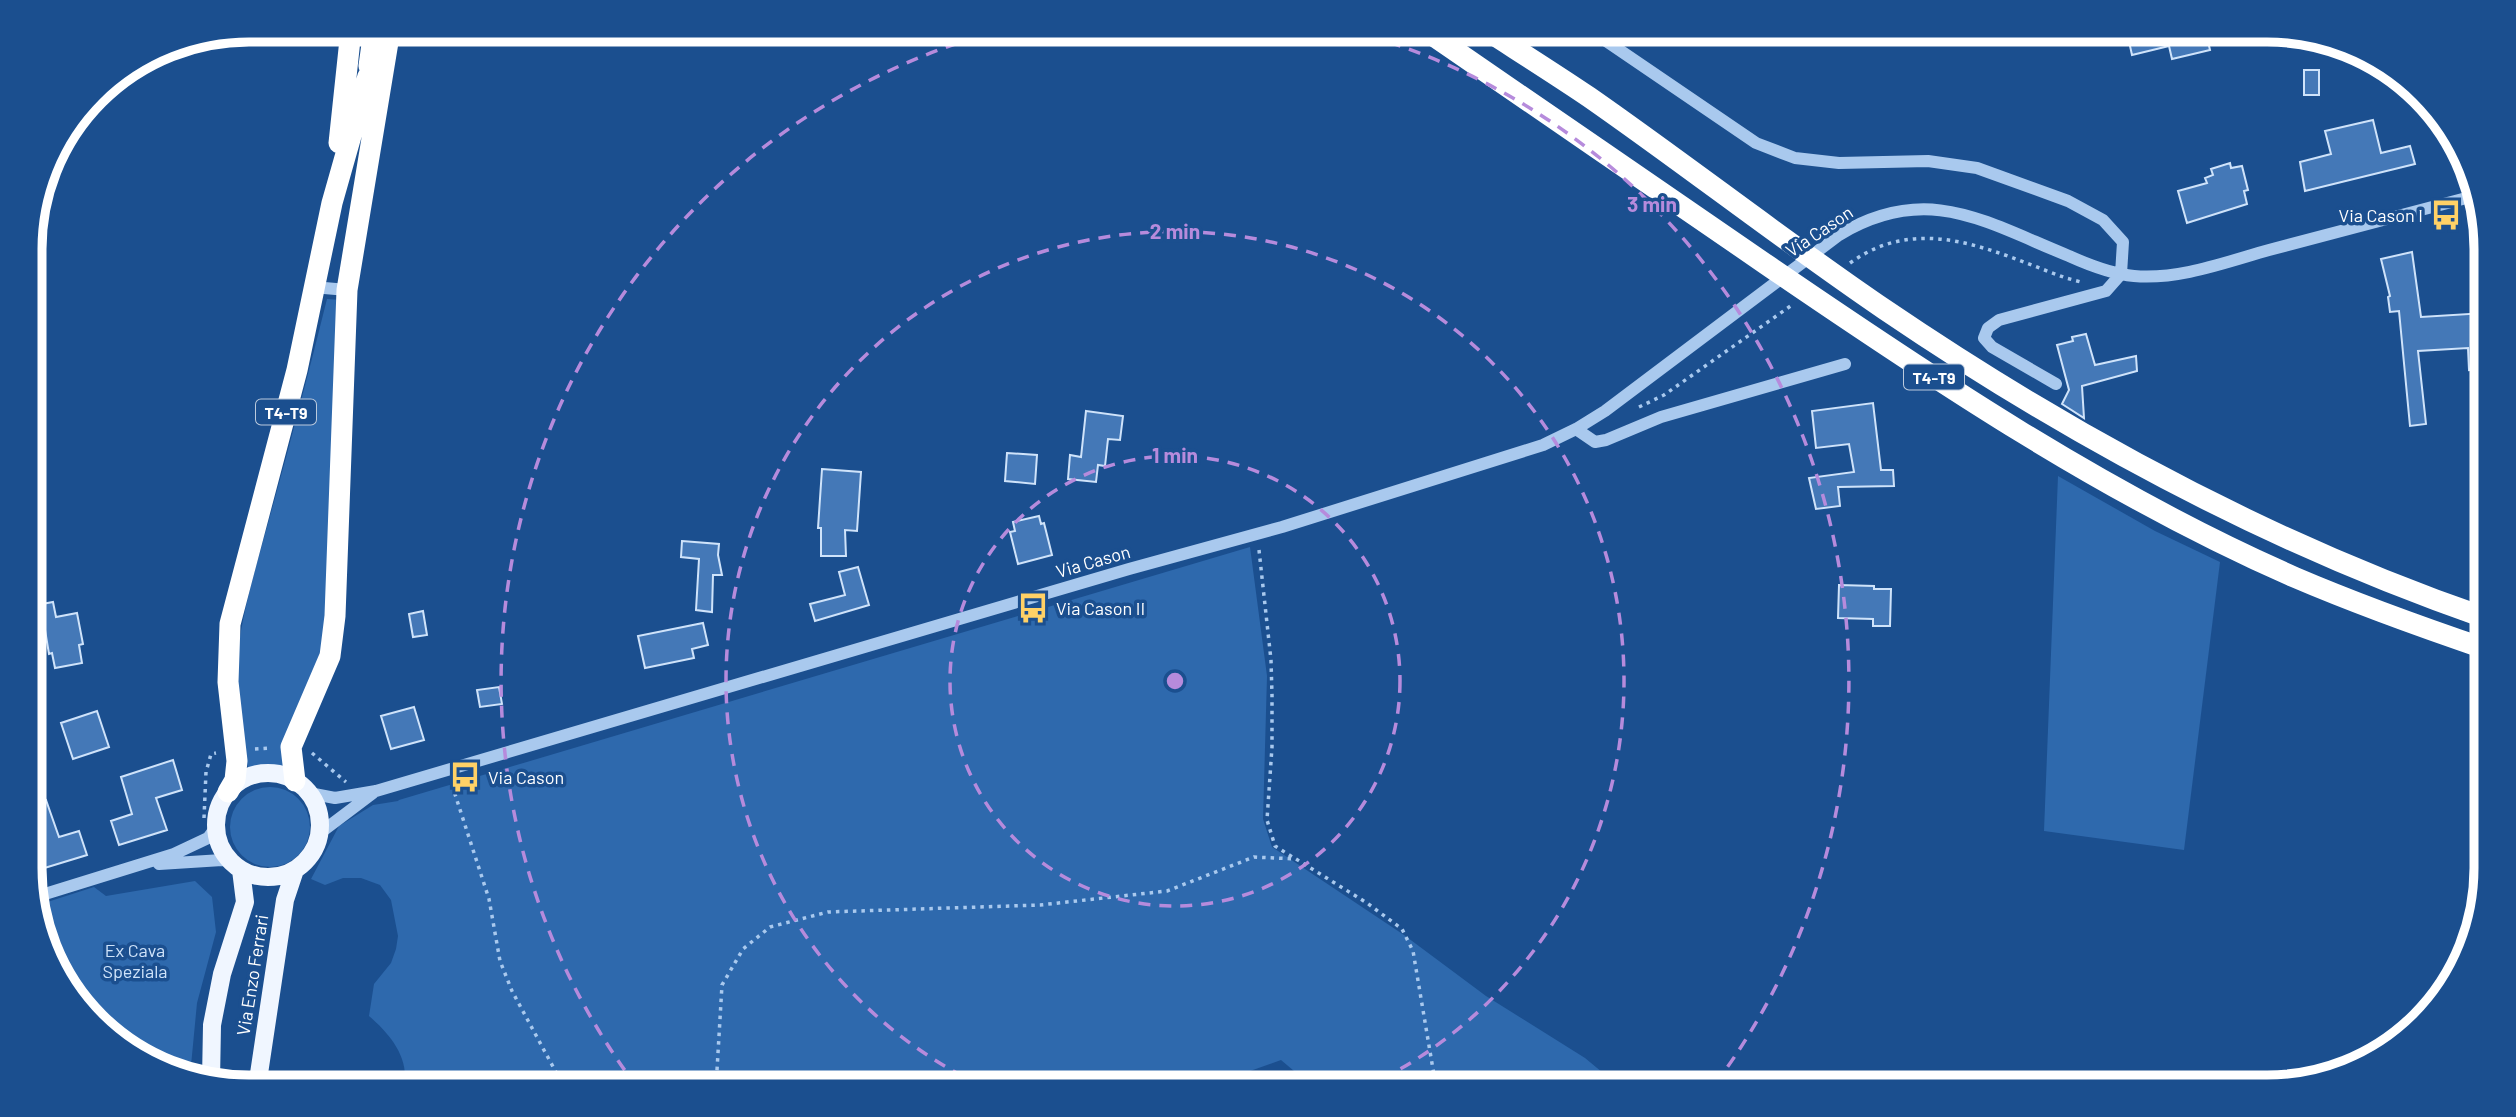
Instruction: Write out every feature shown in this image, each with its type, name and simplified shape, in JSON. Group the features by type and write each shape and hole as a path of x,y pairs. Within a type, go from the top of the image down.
{"highway":[{"name":"T4-T9","path":"332,203 350,42"},
{"name":"T4-T9","path":"365,182 368,76 372,42"},
{"name":"T4-T9","path":"302,787 291,747 330,656 335,616 347,290 388,42"},
{"name":"T4-T9","path":"1441,42 1864,332 2100,479 2292,576 2375,610 2474,645"},
{"name":"T4-T9","path":"1504,42 1588,97 1883,308 2033,405 2218,507 2382,579 2474,614"},
{"name":"T4-T9","path":"228,792 234,780 237,761 228,682 230,624 297,370 332,203 368,76"}],"main road":[{"path":"259,774 278,774 302,787 318,812 320,833 307,860 296,870 268,877 254,876 236,866 220,846 209,825 228,792 242,780 259,774"},
{"name":"Via Enzo Ferrari","path":"211,1071 212,1025 222,974 245,902 236,866"},
{"name":"Via Enzo Ferrari","path":"259,1075 285,900 296,870"}],"street":[{"path":"1608,42 1756,143 1795,158 1839,163 1928,161 1977,168 2068,201 2103,220 2123,242 2121,274 2106,291 1999,320 1988,328 1984,338 1992,347 2056,384"},
{"name":"Via Cason","path":"302,787 335,797 376,791 1129,569 1259,534 1544,445 1605,411 1839,235 1861,221 1886,214 1927,208 1958,212 1988,220 2076,259 2121,274 2170,275 2467,197"},
{"path":"313,287 347,290"},
{"path":"1576,429 1595,442 1606,440 1661,417 1845,364"},
{"name":"Via Cason","path":"320,833 376,791"},
{"path":"44,894 144,865 192,847 208,838 209,825"},
{"path":"144,865 222,860 236,866"}],"path":[{"path":"1865,252 1888,243 1923,236 1967,243 2066,278 2088,283"},
{"path":"1259,534 1272,695 1267,820 1275,846 1367,903 1402,929 1413,951 1434,1075"},
{"path":"304,746 349,784"},
{"path":"245,750 272,748"},
{"path":"209,825 205,816 206,772 211,754 223,752"},
{"path":"446,770 489,899 500,961 542,1050 557,1075"},
{"path":"717,1075 722,985 743,949 771,927 828,912 1027,905 1167,891 1254,857 1296,859"}],"green space":[{"path":"327,299 341,300 325,625 320,656 285,767 266,765 248,768 236,697 236,673 244,613"},
{"path":"2058,476 2155,531 2220,562 2184,850 2044,831"},
{"path":"1250,547 1267,676 1263,819 1272,847 1404,935 1486,996 1585,1058 1606,1075 1299,1075 1281,1060 1239,1075 405,1075 397,1047 369,1016 374,984 391,963 396,949 398,936 391,900 380,885 361,878 343,878 325,885 311,879 339,826 373,805 399,800"},
{"path":"270,787 285,790 298,799 307,812 310,827 307,842 298,855 285,864 270,867 255,864 242,855 233,842 230,827 233,812 242,799 255,790"},
{"name":"Ex Cava Speziala","path":"195,881 212,897 216,932 197,1003 191,1066 145,1047 123,1032 85,994 70,972 49,922 45,903 94,887 106,896"}],"building":[{"path":"2129,42 2208,42 2210,50 2172,59 2169,46 2132,55"},
{"path":"2304,70 2319,70 2319,95 2304,95"},
{"path":"2373,120 2381,153 2410,146 2415,164 2305,191 2300,162 2331,154 2325,131"},
{"path":"2230,163 2231,168 2242,166 2248,190 2244,191 2247,204 2187,223 2178,191 2207,183 2205,178 2213,175 2211,169"},
{"path":"2412,252 2421,317 2474,314 2474,369 2469,370 2468,348 2418,351 2426,424 2410,426 2399,311 2390,312 2390,296 2381,259"},
{"path":"2086,334 2095,365 2136,356 2137,371 2082,386 2084,418 2062,404 2069,390 2057,345 2073,341 2072,337"},
{"path":"1873,403 1881,470 1893,470 1894,486 1838,487 1840,506 1816,509 1809,478 1854,472 1849,444 1816,448 1812,411"},
{"path":"1086,411 1123,416 1120,440 1108,439 1105,466 1098,465 1096,482 1068,479 1070,455 1081,457"},
{"path":"1007,453 1037,455 1035,484 1005,481"},
{"path":"822,469 861,472 857,531 845,530 846,556 821,556 821,528 818,528"},
{"path":"1039,516 1041,524 1044,523 1052,555 1018,564 1010,532 1015,531 1013,522"},
{"path":"682,541 719,544 722,575 713,575 712,612 696,610 699,559 681,557"},
{"path":"858,567 869,605 815,621 810,604 845,595 839,572"},
{"path":"1839,585 1891,589 1890,626 1873,626 1873,619 1838,618"},
{"path":"53,602 56,617 77,613 83,644 79,645 82,663 55,668 42,624 42,604"},
{"path":"423,611 427,635 413,637 409,614"},
{"path":"703,623 708,645 692,649 694,658 645,668 638,636"},
{"path":"499,687 502,704 480,707 477,690"},
{"path":"414,707 424,740 391,749 381,716"},
{"path":"97,711 109,747 73,759 61,723"},
{"path":"173,760 182,790 156,798 167,830 119,845 111,821 132,814 121,777"},
{"path":"46,800 59,837 79,831 87,855 42,869 42,801"}],"place":[{"name":"Via Cason I","path":"2446,215"},
{"name":"Via Cason II","path":"1033,608"},
{"name":"Via Cason","path":"465,777"}]}
